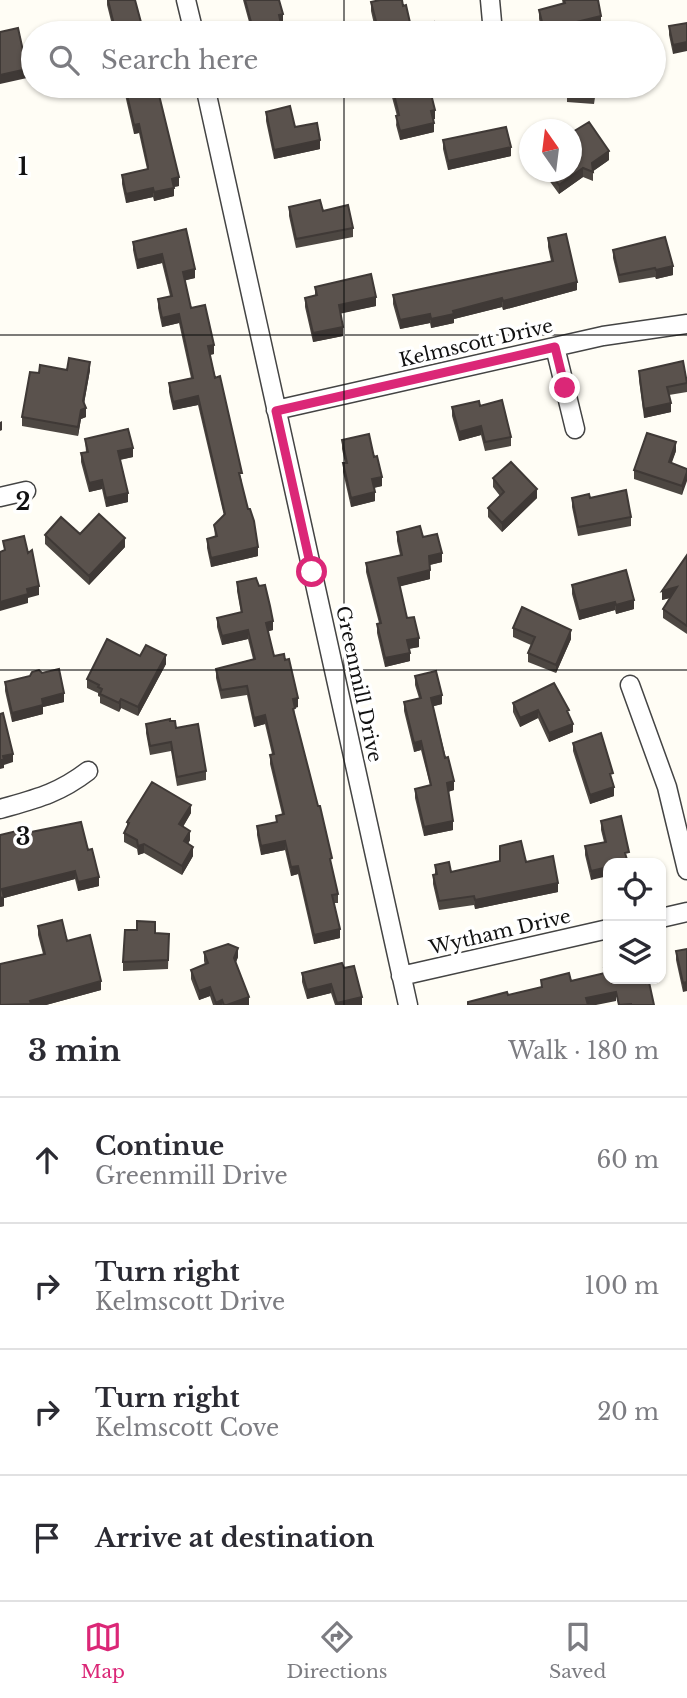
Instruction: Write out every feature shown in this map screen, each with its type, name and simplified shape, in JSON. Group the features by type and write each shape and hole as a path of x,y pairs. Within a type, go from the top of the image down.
{"street":[{"path":"186,0 191,21"},
{"path":"490,0 492,21"},
{"name":"Greenmill Drive","path":"208,98 408,1005"},
{"name":"Kelmscott Drive","path":"276,411 555,347 644,329 687,324"},
{"path":"555,347 575,429"},
{"path":"0,497 26,491"},
{"path":"630,685 667,787 687,870"},
{"path":"0,809 51,794 67,787 88,771"},
{"path":"666,917 687,912"},
{"name":"Wytham Drive","path":"401,976 603,930"}],"building":[{"path":"108,0 135,0 141,21 113,21"},
{"path":"245,0 279,0 283,14 279,15 280,21 251,21"},
{"path":"402,0 410,21 376,21 371,2"},
{"path":"564,0 598,0 601,16 581,21 542,21 539,10 565,3"},
{"path":"687,23 687,42 673,45 669,26"},
{"path":"18,28 21,70 0,75 0,32"},
{"path":"128,98 160,98 179,177 172,179 174,188 154,192 153,188 126,194 122,175 148,169 139,124 134,125"},
{"path":"395,98 432,98 434,123 400,131 396,116 399,115"},
{"path":"290,106 295,127 317,123 320,140 274,150 266,112"},
{"path":"589,122 609,151 592,163 593,172 582,169 582,126"},
{"path":"506,127 511,147 448,161 443,140"},
{"path":"320,200 323,211 348,205 353,228 296,239 289,207"},
{"path":"186,229 195,269 183,272 191,308 205,305 214,345 208,346 215,378 220,376 242,473 239,473 248,509 254,521 258,547 211,558 207,539 217,536 214,525 225,514 198,396 173,402 169,383 193,378 179,314 162,318 158,299 172,296 162,254 137,260 133,242"},
{"path":"566,234 577,282 503,301 502,298 431,319 430,314 400,320 393,295 553,261 548,238"},
{"path":"665,237 673,266 619,275 613,250"},
{"path":"371,274 376,297 339,305 343,327 313,333 305,298 317,295 315,287"},
{"path":"69,358 90,362 83,401 86,408 81,410 78,427 22,417 30,372 39,373 40,365 67,370"},
{"path":"683,361 687,383 667,387 671,403 644,409 639,371"},
{"path":"502,400 511,437 485,442 481,426 459,432 452,407 479,401 480,406"},
{"path":"128,429 133,448 118,451 128,493 106,498 102,480 89,483 81,453 88,452 85,439"},
{"path":"647,433 676,442 669,462 687,469 682,486 634,470"},
{"path":"369,434 382,477 372,479 375,492 351,498 343,463 347,463 342,440"},
{"path":"511,462 537,489 502,523 488,508 504,492 493,478"},
{"path":"626,490 631,517 578,527 572,498 589,494 590,498"},
{"path":"99,514 125,538 89,576 45,535 61,517 80,534"},
{"path":"420,526 423,537 437,534 442,553 429,556 430,570 398,578 407,618 414,617 419,638 407,640 410,653 385,658 377,624 381,623 366,563 402,555 397,532"},
{"path":"24,536 28,553 32,550 39,586 27,589 28,594 0,602 0,552 5,550 3,541"},
{"path":"687,555 687,626 663,609 677,587 662,591"},
{"path":"626,570 634,600 579,611 572,585"},
{"path":"256,578 259,586 265,585 270,606 273,621 266,623 274,656 284,654 285,660 289,659 298,698 293,699 293,709 320,806 338,894 332,895 340,929 314,935 298,866 291,867 285,841 261,846 257,826 277,822 276,816 284,814 270,755 274,754 265,715 254,718 247,686 221,690 216,669 255,659 248,630 222,636 217,618 242,612 237,582"},
{"path":"522,607 571,630 556,665 528,653 535,637 513,628"},
{"path":"107,639 140,656 146,645 166,655 138,707 121,699 119,703 100,694 102,689 99,685 87,679"},
{"path":"59,669 64,693 42,699 43,705 12,713 5,682 30,676 32,672 39,670 42,673"},
{"path":"436,671 442,695 431,698 445,758 448,757 454,781 447,783 453,821 424,827 415,789 431,785 421,741 414,743 404,702 421,698 415,676"},
{"path":"554,683 569,710 567,711 573,724 549,733 538,710 520,718 513,703"},
{"path":"3,713 13,754 3,756 4,760 0,760 0,714"},
{"path":"170,719 175,721 176,728 198,724 206,771 177,777 171,742 150,746 146,724"},
{"path":"601,733 613,773 610,774 614,787 590,795 573,743"},
{"path":"152,782 191,805 179,824 190,831 184,841 193,847 182,866 144,844 138,846 137,840 124,833 129,823 127,822"},
{"path":"621,816 629,852 625,853 626,858 603,858 603,868 591,871 585,846 606,842 601,821"},
{"path":"81,822 99,877 78,882 75,871 2,889 4,897 0,898 0,835 21,830 21,834"},
{"path":"521,841 526,862 553,856 558,883 475,900 474,896 439,901 433,875 437,874 435,865 449,862 451,872 500,861 500,846"},
{"path":"62,920 67,941 90,935 101,981 30,1001 31,1004 0,1005 0,964 45,954 38,926"},
{"path":"137,921 155,922 155,933 169,934 168,960 123,962 125,930 137,930"},
{"path":"228,944 238,948 234,958 249,997 224,1005 222,1000 216,1003 210,987 199,991 191,970 208,963 204,952"},
{"path":"687,949 687,982 683,983 676,951"},
{"path":"342,963 344,968 354,966 362,997 337,1003 331,984 307,990 302,973"},
{"path":"569,973 571,981 603,973 603,984 649,984 654,1005 619,1005 616,992 586,998 588,1005 468,1005 468,1002 507,992 508,995 542,987 541,980"}],"route":[{"path":"312,572 276,411 555,347 565,388"}]}
